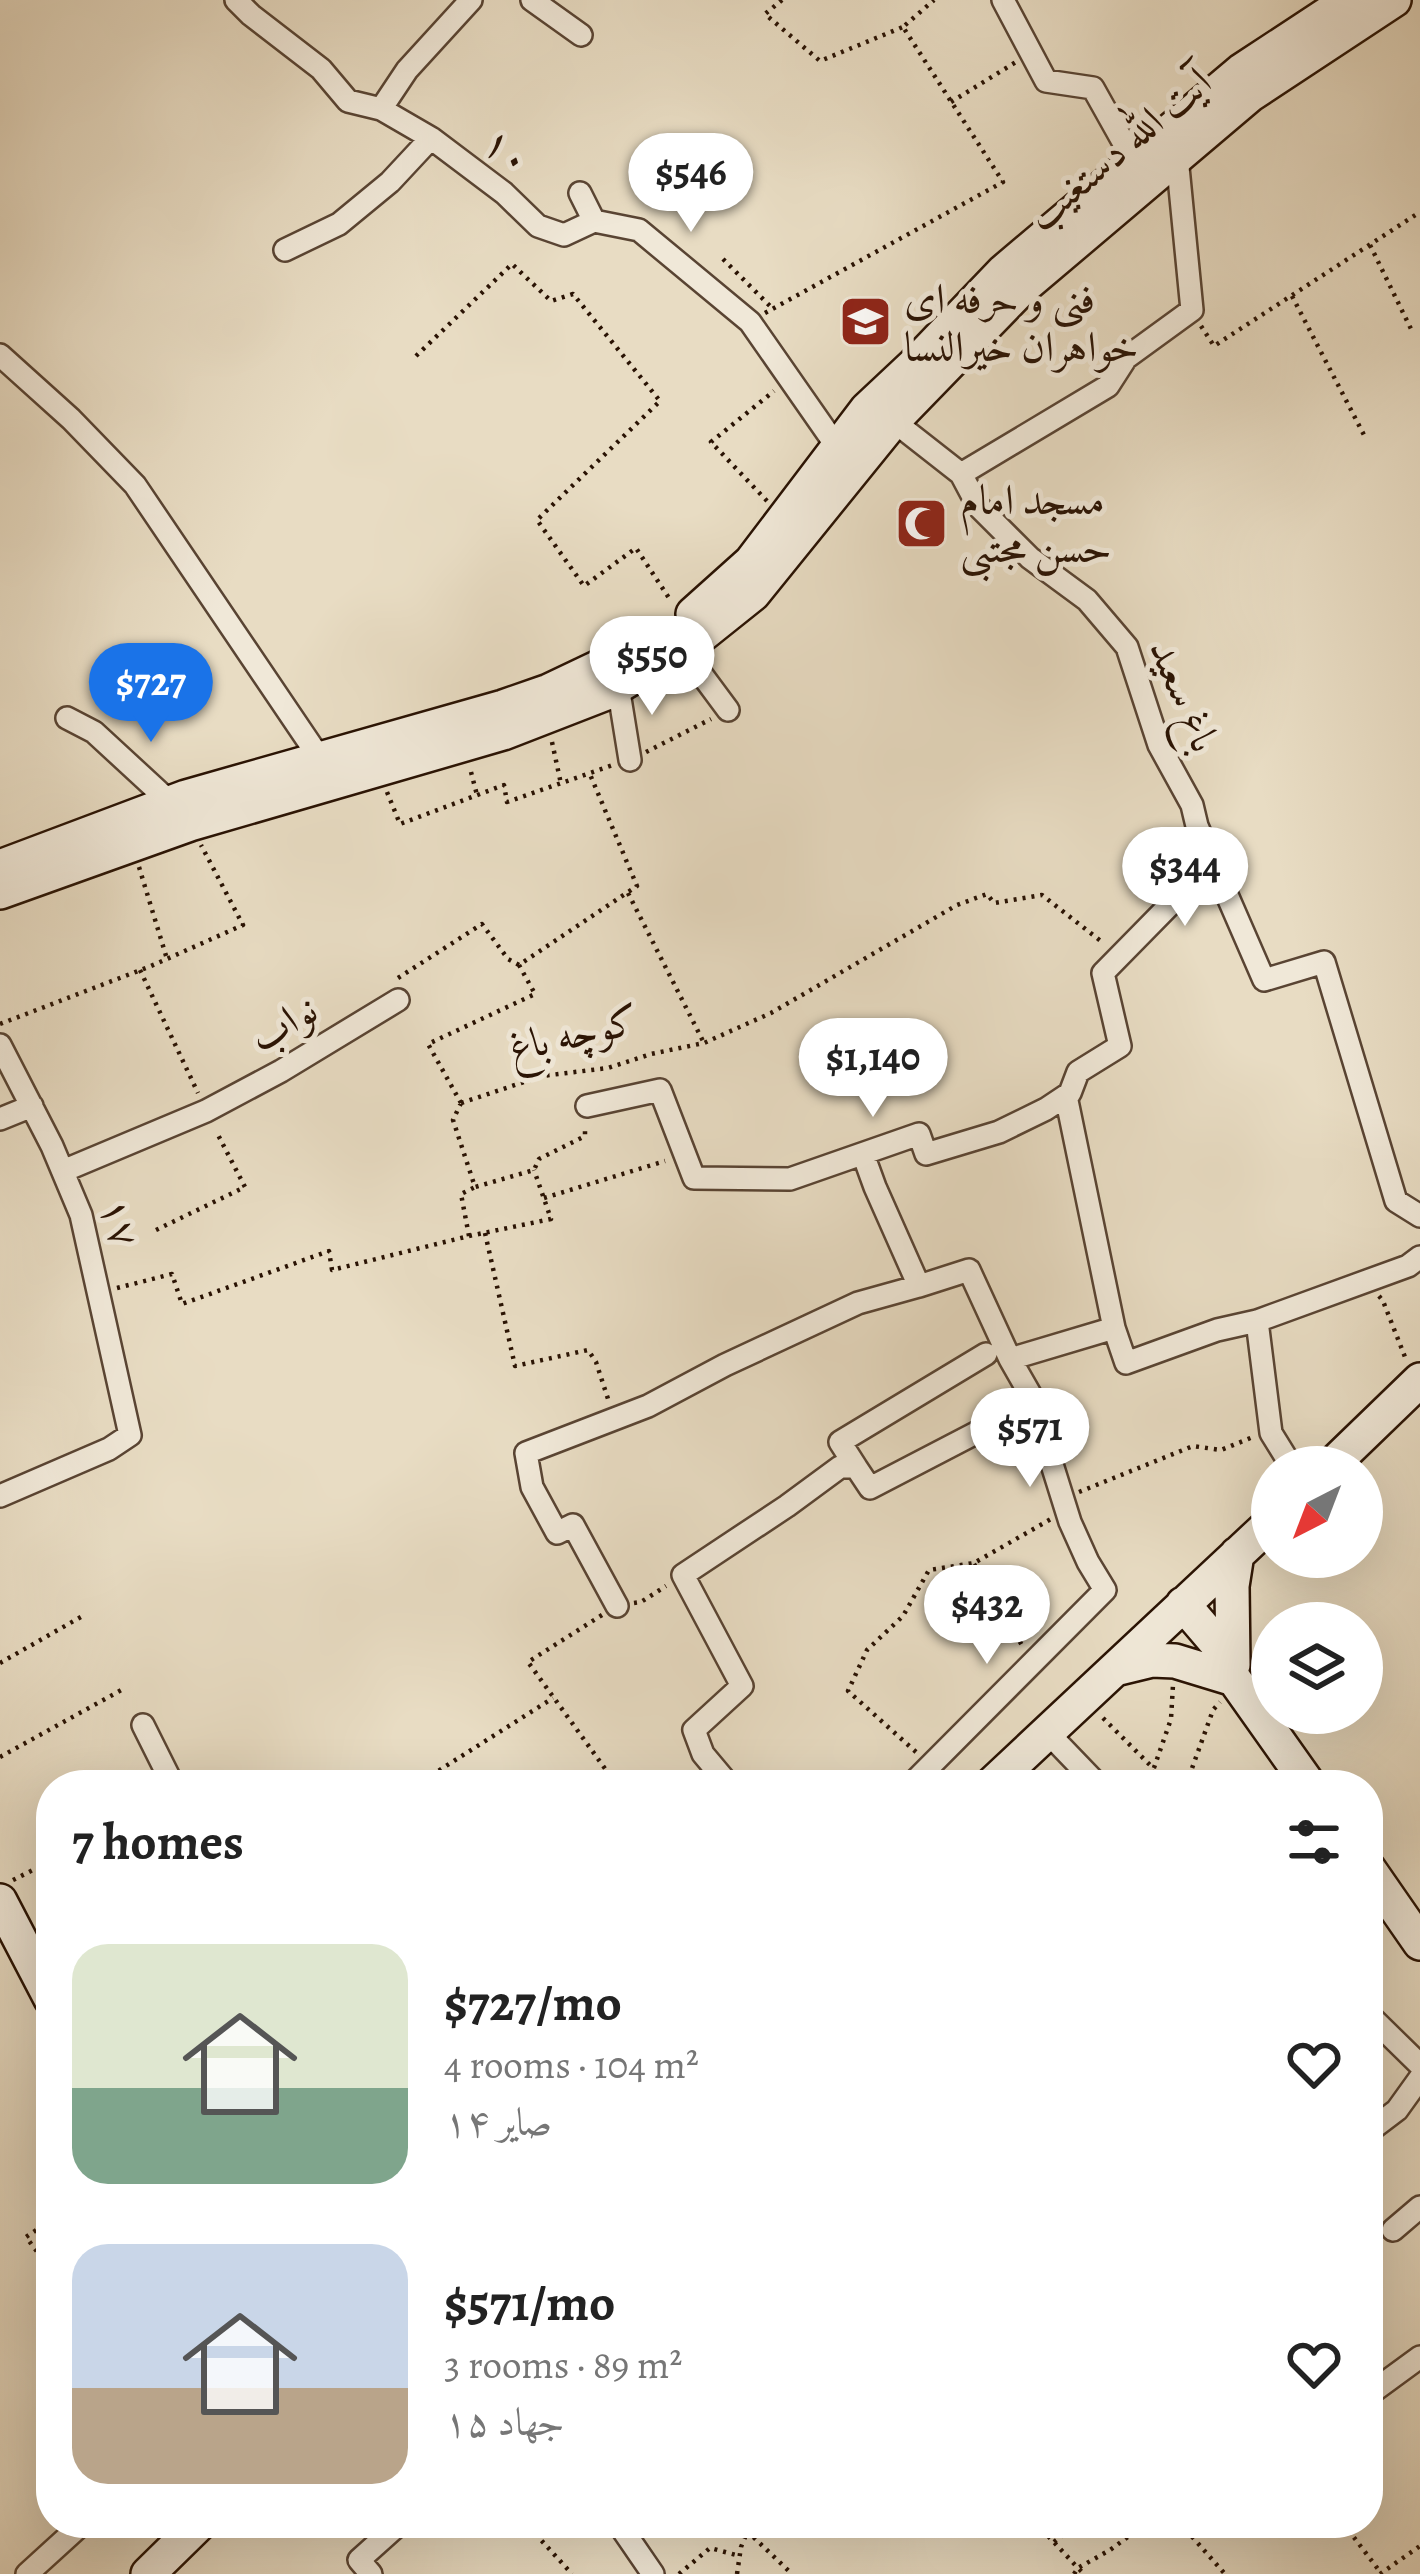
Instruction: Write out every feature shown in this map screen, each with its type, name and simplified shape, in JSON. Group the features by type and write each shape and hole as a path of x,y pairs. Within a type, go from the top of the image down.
{"main road":[{"name":"آیت الله دستغیب","path":"327,771 378,770 545,717 618,686 683,635 753,594 915,364 1004,271 1139,171 1241,71 1349,0"},
{"name":"آیت الله دستغیب","path":"1139,171 1177,157 1250,95 1394,0"},
{"name":"آیت الله دستغیب","path":"683,635 751,562 784,518 846,459"},
{"name":"آیت الله دستغیب","path":"0,867 182,818 327,771 549,691 667,634 683,635"},
{"name":"آیت الله دستغیب","path":"0,892 132,845 182,818"},
{"path":"1352,1446 1418,1382"},
{"path":"1007,1770 1251,1542"},
{"path":"1236,1682 1231,1624 1238,1554"},
{"path":"1177,1610 1217,1669 1236,1682 1298,1770"},
{"path":"1115,1669 1152,1660 1175,1661 1236,1682"},
{"path":"1383,1895 1420,1943"},
{"path":"0,1901 36,1970"},
{"path":"148,2574 185,2538"}],"street":[{"name":"۱۰","path":"236,0 321,69 348,101 381,109 431,138 504,193 538,226 564,235 594,221 639,230 750,322 846,459"},
{"path":"381,109 406,70 471,0"},
{"path":"532,0 581,35"},
{"path":"1003,0 1046,81 1093,88 1139,171"},
{"path":"285,250 339,224 390,182 431,138"},
{"path":"961,473 1108,386 1126,358 1192,310 1177,157"},
{"path":"580,194 594,221"},
{"path":"0,355 135,485 327,771"},
{"name":"باغ سعید","path":"883,413 961,473 978,506 1030,558 1087,600 1127,647 1159,745 1192,806 1264,980 1324,962 1396,1201 1420,1216"},
{"path":"683,635 728,710"},
{"path":"618,686 630,760"},
{"path":"67,718 94,732 182,818"},
{"path":"586,1106 660,1090 694,1178 790,1180 919,1134 926,1154 999,1132 1066,1096 1078,1072 1120,1046 1103,973 1212,862"},
{"name":"نواب","path":"63,1171 206,1111 398,1000"},
{"name":"۱۷","path":"0,1045 82,1215 130,1435 109,1449 0,1496"},
{"path":"1066,1096 1114,1328 1126,1363 1217,1330 1257,1322 1408,1266 1420,1257"},
{"path":"0,1119 32,1106"},
{"path":"863,1154 920,1286"},
{"path":"617,1606 573,1525 557,1533 532,1486 526,1453 648,1406 858,1303 969,1270 1030,1394 1064,1505 1105,1590 925,1770"},
{"path":"1257,1322 1271,1432 1279,1446"},
{"path":"1010,1359 1114,1328"},
{"path":"986,1354 840,1442 870,1488 997,1422"},
{"path":"716,1770 703,1754 694,1730 742,1686 683,1575 840,1467 856,1467"},
{"path":"143,1725 166,1770"},
{"path":"1048,1733 1084,1770"},
{"path":"1383,2029 1420,2065"},
{"path":"1383,2119 1420,2078"},
{"path":"1402,2102 1420,2120"},
{"path":"1393,2230 1420,2207"},
{"path":"1383,2384 1420,2356"},
{"path":"27,2574 66,2538"},
{"path":"371,2574 359,2560 384,2538"},
{"path":"628,2538 652,2574"}],"path":[{"path":"782,0 765,14 820,61 903,27 934,0"},
{"path":"750,322 1004,182 903,27"},
{"path":"951,102 1031,53"},
{"path":"1192,310 1214,346 1420,212"},
{"path":"1370,245 1412,331"},
{"path":"722,259 773,309"},
{"path":"416,356 512,264 550,301 573,294 660,400 537,520 584,586 636,548 683,635"},
{"path":"1292,296 1364,435"},
{"path":"784,518 710,442 790,378"},
{"path":"378,770 400,824 504,785 507,802 561,784 630,760 728,710"},
{"path":"545,717 561,784"},
{"path":"519,965 637,886 589,772"},
{"path":"0,1024 243,925 182,818"},
{"path":"132,845 167,959"},
{"path":"628,892 704,1043"},
{"name":"کوچه باغ","path":"461,1103 542,1076 608,1068 704,1043 771,1013 957,904 987,894 994,903 1042,895 1118,955"},
{"path":"398,1000 392,982 482,924 508,959 519,965 535,994 428,1044 461,1103 453,1120 476,1187"},
{"path":"100,1293 172,1274 182,1304 329,1251 332,1270 551,1219 534,1170 539,1159 584,1136 589,1069"},
{"path":"544,1198 685,1155"},
{"path":"469,1236 460,1193 534,1170"},
{"path":"485,1233 515,1366 588,1350 615,1419"},
{"path":"1365,1282 1383,1301 1418,1382"},
{"path":"930,1765 848,1690 867,1650 903,1616 929,1570 974,1563 1064,1505 1192,1446 1221,1450 1271,1432"},
{"path":"974,1563 1031,1662"},
{"path":"606,1770 528,1662 617,1606 641,1602 683,1575"},
{"path":"0,1663 86,1615"},
{"path":"1084,1699 1154,1769 1171,1719 1175,1661"},
{"path":"1191,1770 1213,1710 1236,1682"},
{"path":"0,1757 125,1688"},
{"path":"440,1770 554,1697"},
{"path":"0,1887 36,1869"},
{"path":"541,2538 572,2574"},
{"path":"737,2574 746,2538"},
{"path":"759,2538 792,2574"},
{"path":"1050,2538 1079,2572 1126,2538"},
{"path":"1054,2542 1059,2538"},
{"path":"1193,2538 1225,2574"},
{"path":"1354,2538 1381,2574 1420,2546"},
{"path":"679,2574 710,2548 740,2557"}],"place":[{"name":"فنی و حرفه ای خواهران خیرالنسا","path":"865,322"},
{"name":"مسجد امام حسن مجتبی","path":"921,523"}]}
